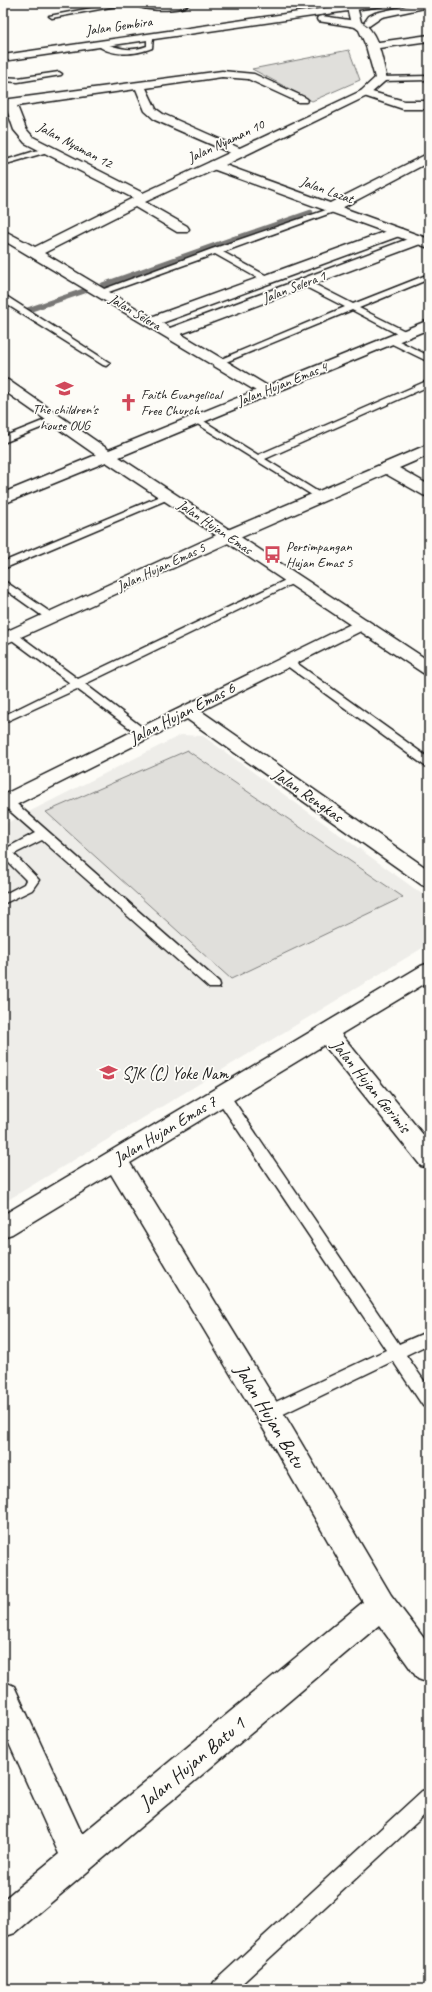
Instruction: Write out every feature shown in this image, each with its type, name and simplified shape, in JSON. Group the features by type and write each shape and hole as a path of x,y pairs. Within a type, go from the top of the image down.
{"street":[{"path":"139,3 149,7 158,8 185,3"},
{"name":"Jalan Gembira","path":"3,58 277,19 351,5 382,3"},
{"path":"363,25 364,4"},
{"path":"277,19 319,19 363,25 379,15 429,4"},
{"path":"351,5 363,25 372,46 381,79"},
{"path":"372,46 429,38"},
{"path":"7,104 139,84 222,74 250,76 302,100"},
{"name":"Jalan Nyaman 10","path":"34,253 139,200 365,93 381,79"},
{"path":"139,84 151,111 159,117 240,152"},
{"path":"365,93 402,105 429,105"},
{"name":"Jalan Nyaman 12","path":"7,104 20,130 29,140 139,200 182,229"},
{"path":"333,209 426,161"},
{"name":"Jalan Lazat","path":"214,165 424,242"},
{"name":"Jalan Selera 1","path":"150,322 396,232"},
{"name":"Jalan Selera","path":"3,234 266,391"},
{"name":"Jalan Selera 1","path":"170,333 305,283 424,242"},
{"name":"Jalan Hujan Emas 4","path":"3,499 429,324"},
{"name":"Jalan Hujan Emas","path":"6,388 429,668"},
{"name":"Jalan Hujan Emas 5","path":"8,638 229,536 429,449"},
{"path":"388,468 429,492"},
{"name":"Jalan Hujan Emas 6","path":"5,802 361,624"},
{"name":"Jalan Rengkas","path":"188,711 429,880"},
{"name":"Jalan Hujan Emas 7","path":"3,1227 428,972"},
{"name":"Jalan Hujan Gerimis","path":"328,1032 429,1159"},
{"name":"Jalan Hujan Batu","path":"115,1160 269,1413 381,1605 429,1669"},
{"name":"Jalan Hujan Batu 1","path":"3,1921 381,1605"},
{"path":"3,1696 77,1858"}],"lane":[{"path":"52,16 129,3"},
{"path":"3,79 18,80 59,74"},
{"path":"381,79 429,78"},
{"path":"3,163 48,149"},
{"path":"100,292 333,209"},
{"path":"215,251 266,279"},
{"path":"218,362 429,276"},
{"path":"305,283 353,307 429,359"},
{"path":"3,298 106,363"},
{"path":"258,458 429,383"},
{"path":"3,440 55,419"},
{"path":"196,420 320,497"},
{"path":"3,566 168,496"},
{"path":"3,720 294,579"},
{"path":"3,582 52,618"},
{"path":"8,638 80,684 143,733"},
{"path":"287,661 429,763"},
{"path":"5,802 214,985"},
{"path":"3,900 28,887 33,880 6,853 43,834"},
{"path":"222,1095 429,1401"},
{"path":"269,1413 429,1337"},
{"path":"222,1989 429,1798"}],"shaded area":[{"path":"349,50 360,80 312,101 252,69"},
{"name":"SJK (C) Yoke Nam","path":"181,735 203,736 429,899 429,944 3,1203 3,825"},
{"path":"188,750 403,897 231,979 46,812"}],"waterway":[{"path":"233,239 311,212"},
{"path":"103,285 236,238"},
{"path":"28,310 84,291"}],"place":[{"name":"The children's house OUG","path":"65,389"},
{"name":"Faith Evangelical Free Church","path":"128,402"},
{"name":"Persimpangan Hujan Emas 5","path":"273,554"},
{"name":"SJK (C) Yoke Nam","path":"109,1073"}]}
